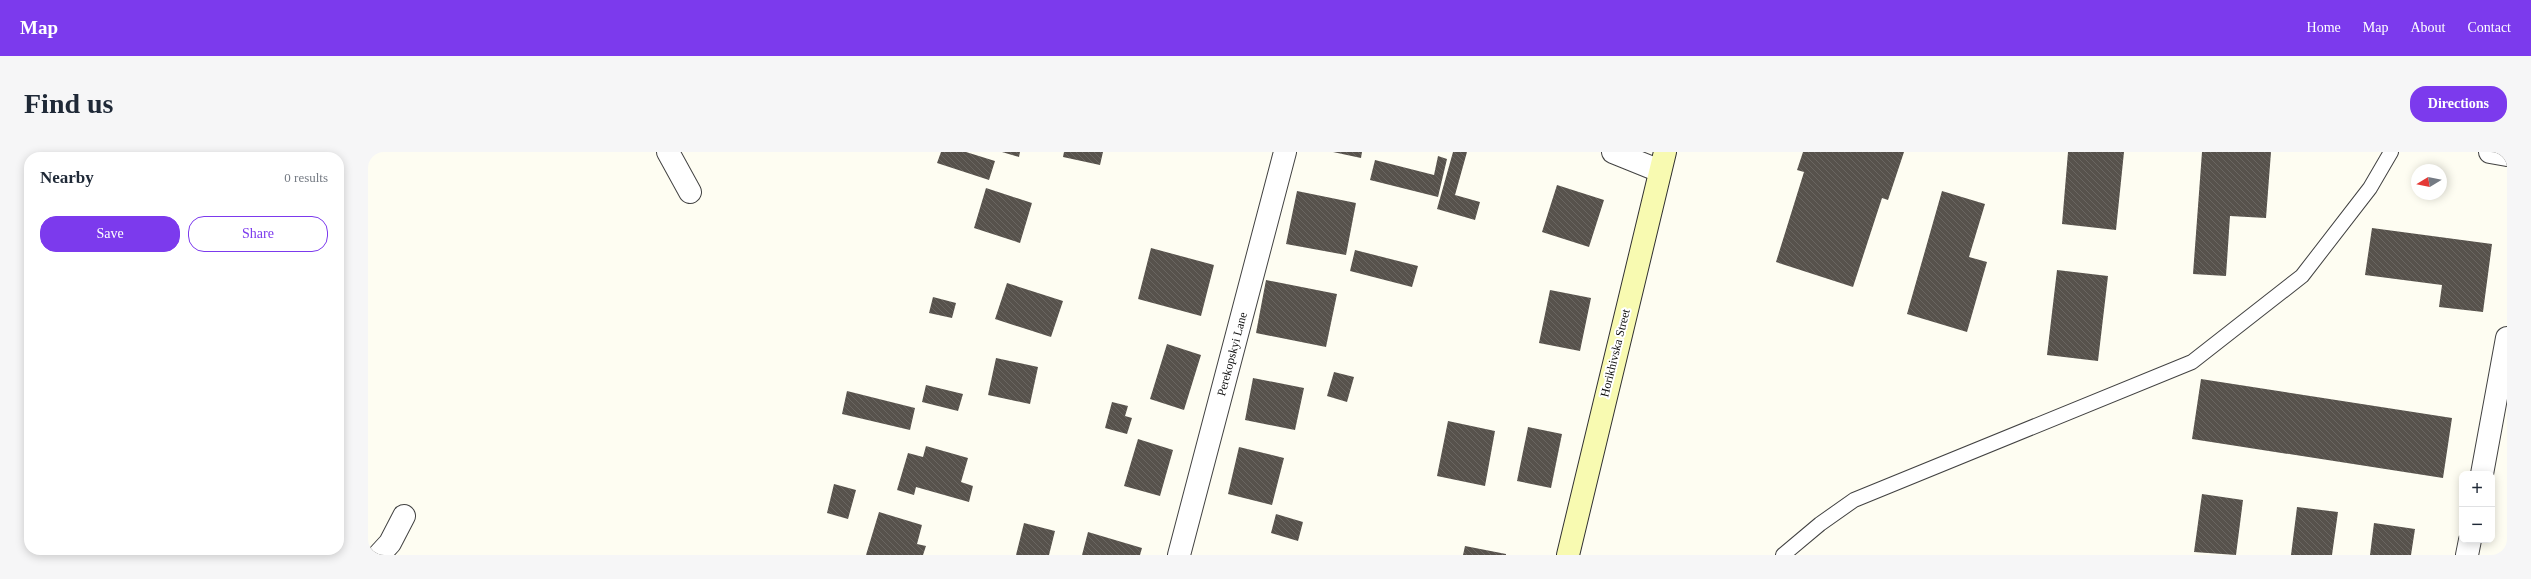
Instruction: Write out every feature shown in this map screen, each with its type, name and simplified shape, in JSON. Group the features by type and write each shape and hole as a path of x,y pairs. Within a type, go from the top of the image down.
{"street":[{"path":"668,152 690,192"},
{"name":"Perekopskyi Lane","path":"1179,555 1285,152"},
{"path":"1613,152 1662,162"},
{"path":"2490,152 2507,155"},
{"name":"Horikhivska Street","path":"1568,555 1662,162"},
{"path":"2483,471 2507,338"},
{"path":"379,555 390,543 404,516"},
{"path":"2467,555 2469,543"}],"lane":[{"path":"1783,555 1820,524 1854,500 2192,362 2302,276 2370,188 2391,152"}],"building":[{"path":"941,152 966,152 995,161 989,180 937,163"},
{"path":"1002,152 1020,152 1019,157"},
{"path":"1064,152 1103,152 1100,165 1063,157"},
{"path":"1333,152 1362,152 1361,158"},
{"path":"1453,152 1467,152 1455,195 1480,202 1475,220 1437,209"},
{"path":"1803,152 1904,152 1888,200 1882,198 1853,287 1776,262 1804,172 1797,170"},
{"path":"2068,152 2124,152 2116,230 2062,224"},
{"path":"2202,152 2271,152 2266,218 2230,216 2226,276 2193,274"},
{"path":"1438,156 1447,159 1438,197 1370,180 1375,160 1434,175"},
{"path":"1557,185 1604,200 1589,247 1542,232"},
{"path":"986,188 1032,203 1020,243 974,228"},
{"path":"1297,191 1356,203 1346,255 1286,244"},
{"path":"1942,191 1985,204 1969,257 1987,262 1967,332 1907,314"},
{"path":"2372,228 2492,244 2483,312 2439,307 2442,285 2365,275"},
{"path":"1151,248 1214,265 1201,316 1138,299"},
{"path":"1355,250 1418,266 1412,287 1350,271"},
{"path":"2057,270 2108,276 2098,361 2047,355"},
{"path":"1266,280 1337,294 1326,347 1256,333"},
{"path":"1007,283 1063,301 1051,337 995,319"},
{"path":"1550,290 1591,298 1580,351 1539,343"},
{"path":"933,297 956,303 952,318 929,313"},
{"path":"1167,344 1201,355 1184,410 1150,399"},
{"path":"996,358 1038,367 1030,404 988,395"},
{"path":"1334,372 1354,377 1347,402 1327,396"},
{"path":"1253,378 1304,388 1295,430 1245,420"},
{"path":"2201,379 2452,418 2443,478 2192,439"},
{"path":"926,385 963,394 958,411 922,402"},
{"path":"847,391 915,408 910,430 842,414"},
{"path":"1112,402 1128,406 1125,416 1132,418 1127,434 1105,428"},
{"path":"1448,421 1495,431 1485,486 1437,476"},
{"path":"1528,427 1562,434 1551,488 1517,481"},
{"path":"1138,439 1173,450 1160,496 1124,486"},
{"path":"926,446 968,458 961,482 973,486 969,502 916,487 914,495 897,490 908,453 923,457"},
{"path":"1239,447 1284,458 1272,505 1228,494"},
{"path":"834,484 856,490 848,519 827,513"},
{"path":"2202,494 2243,500 2236,555 2194,552"},
{"path":"2297,507 2338,512 2332,555 2291,555"},
{"path":"879,512 922,525 917,544 926,546 923,555 866,555"},
{"path":"1276,514 1303,522 1298,541 1271,533"},
{"path":"1024,523 1055,531 1049,555 1016,555"},
{"path":"2374,523 2415,529 2411,555 2370,555"},
{"path":"1088,532 1142,548 1140,555 1082,555"},
{"path":"1465,546 1506,554 1506,555 1463,555"}]}
